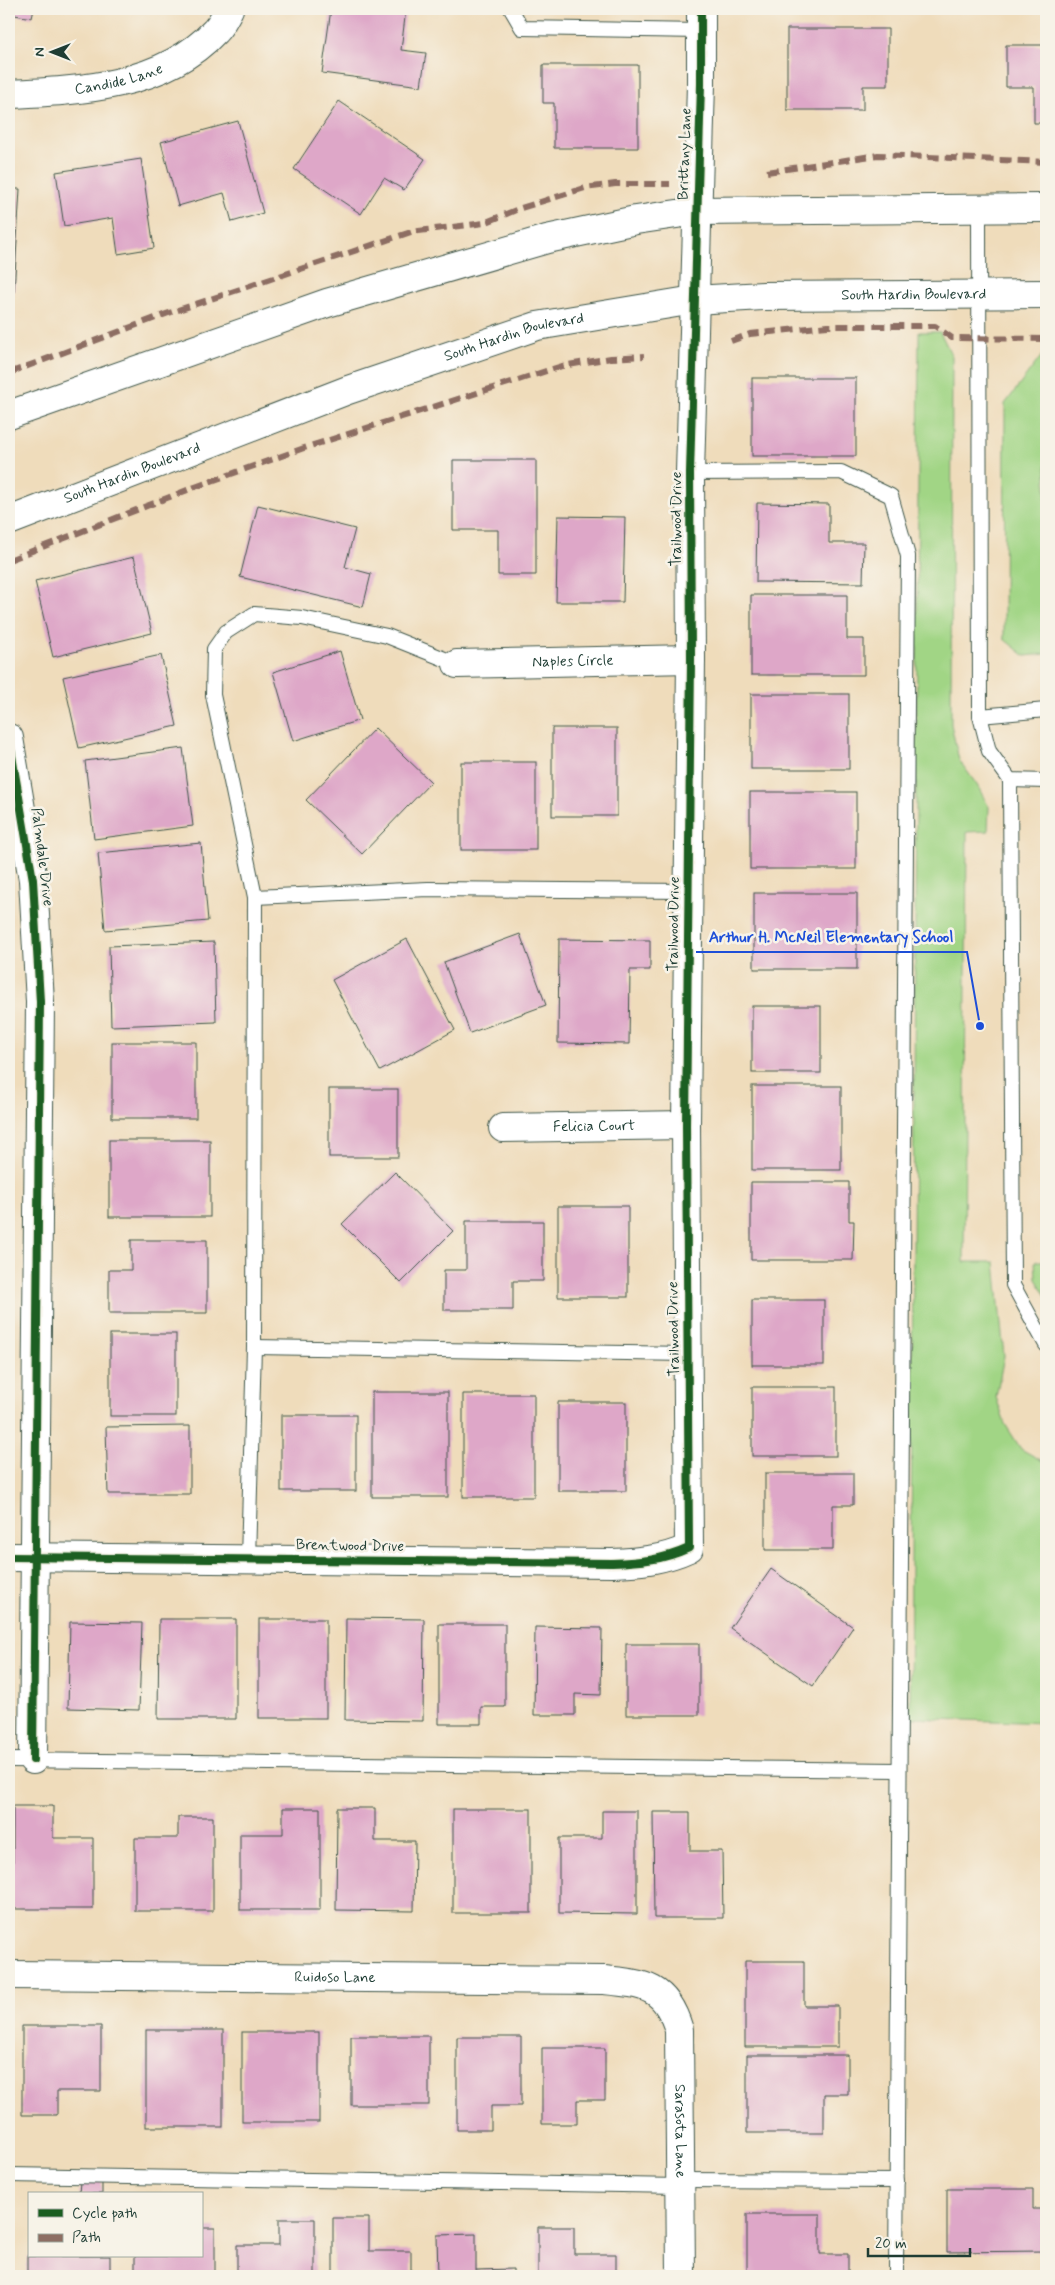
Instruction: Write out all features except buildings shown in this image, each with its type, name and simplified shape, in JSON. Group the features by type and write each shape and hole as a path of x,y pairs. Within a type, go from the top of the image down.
{"street":[{"name":"Candide Lane","path":"9,94 74,91 118,83 161,67 192,51 222,20"},
{"name":"Brittany Lane","path":"694,300 701,20"},
{"path":"9,415 327,303 547,239 636,220 697,211 1046,208"},
{"name":"South Hardin Boulevard","path":"9,521 348,390 536,326 694,300 763,296 1046,294"},
{"name":"Trailwood Drive","path":"689,1548 686,1125 691,658 690,473 694,300"},
{"name":"Naples Circle","path":"457,664 691,658"},
{"name":"Palmdale Drive","path":"9,738 33,880 40,1002 21,1557 21,1760"},
{"name":"Felicia Court","path":"504,1128 686,1125"},
{"name":"Brentwood Drive","path":"21,1557 642,1562 670,1556 689,1548"},
{"name":"Ruidoso Lane","path":"9,1975 604,1980 637,1983 658,1993"},
{"name":"Sarasota Lane","path":"658,1993 673,2010 680,2030 681,2276"}],"lane":[{"path":"512,9 522,28 701,20"},
{"path":"979,208 980,716 989,751 1010,780 1013,1285 1046,1345"},
{"path":"690,473 841,472 891,496 908,556 896,2276"},
{"path":"248,1559 254,1348 254,897 213,695 214,649 226,632 254,614 302,618 387,636 457,664"},
{"path":"980,716 1046,710"},
{"path":"1010,780 1046,781"},
{"path":"254,897 428,890 688,891"},
{"path":"254,1348 688,1354"},
{"path":"21,1760 899,1770"},
{"path":"9,2175 681,2183 896,2181"}],"green space":[{"path":"919,332 940,332 952,356 951,724 959,760 977,785 989,807 988,831 967,832 964,1262 995,1262 1004,1356 996,1397 1005,1424 1021,1449 1046,1463 1046,1723 910,1718"},
{"path":"1046,350 1046,654 1025,656 1004,639 1005,404"},
{"path":"1035,1261 1046,1261 1046,1296 1036,1279"}],"marked path":[{"path":"767,172 878,155 1046,162"},
{"path":"9,373 166,314 411,232 484,223 521,208 585,188 615,184 670,184"},
{"path":"731,341 750,334 828,326 935,326 952,338 1046,339"},
{"path":"9,560 195,487 304,448 562,366 611,358 644,356"}],"cycle path":[{"path":"9,1557 612,1563 651,1560 689,1548 686,1125 691,659 690,473 701,84 701,9"},
{"path":"9,738 33,880 40,1002 33,1760"}],"place":[{"name":"Arthur H. McNeil Elementary School","path":"980,1026"}]}
